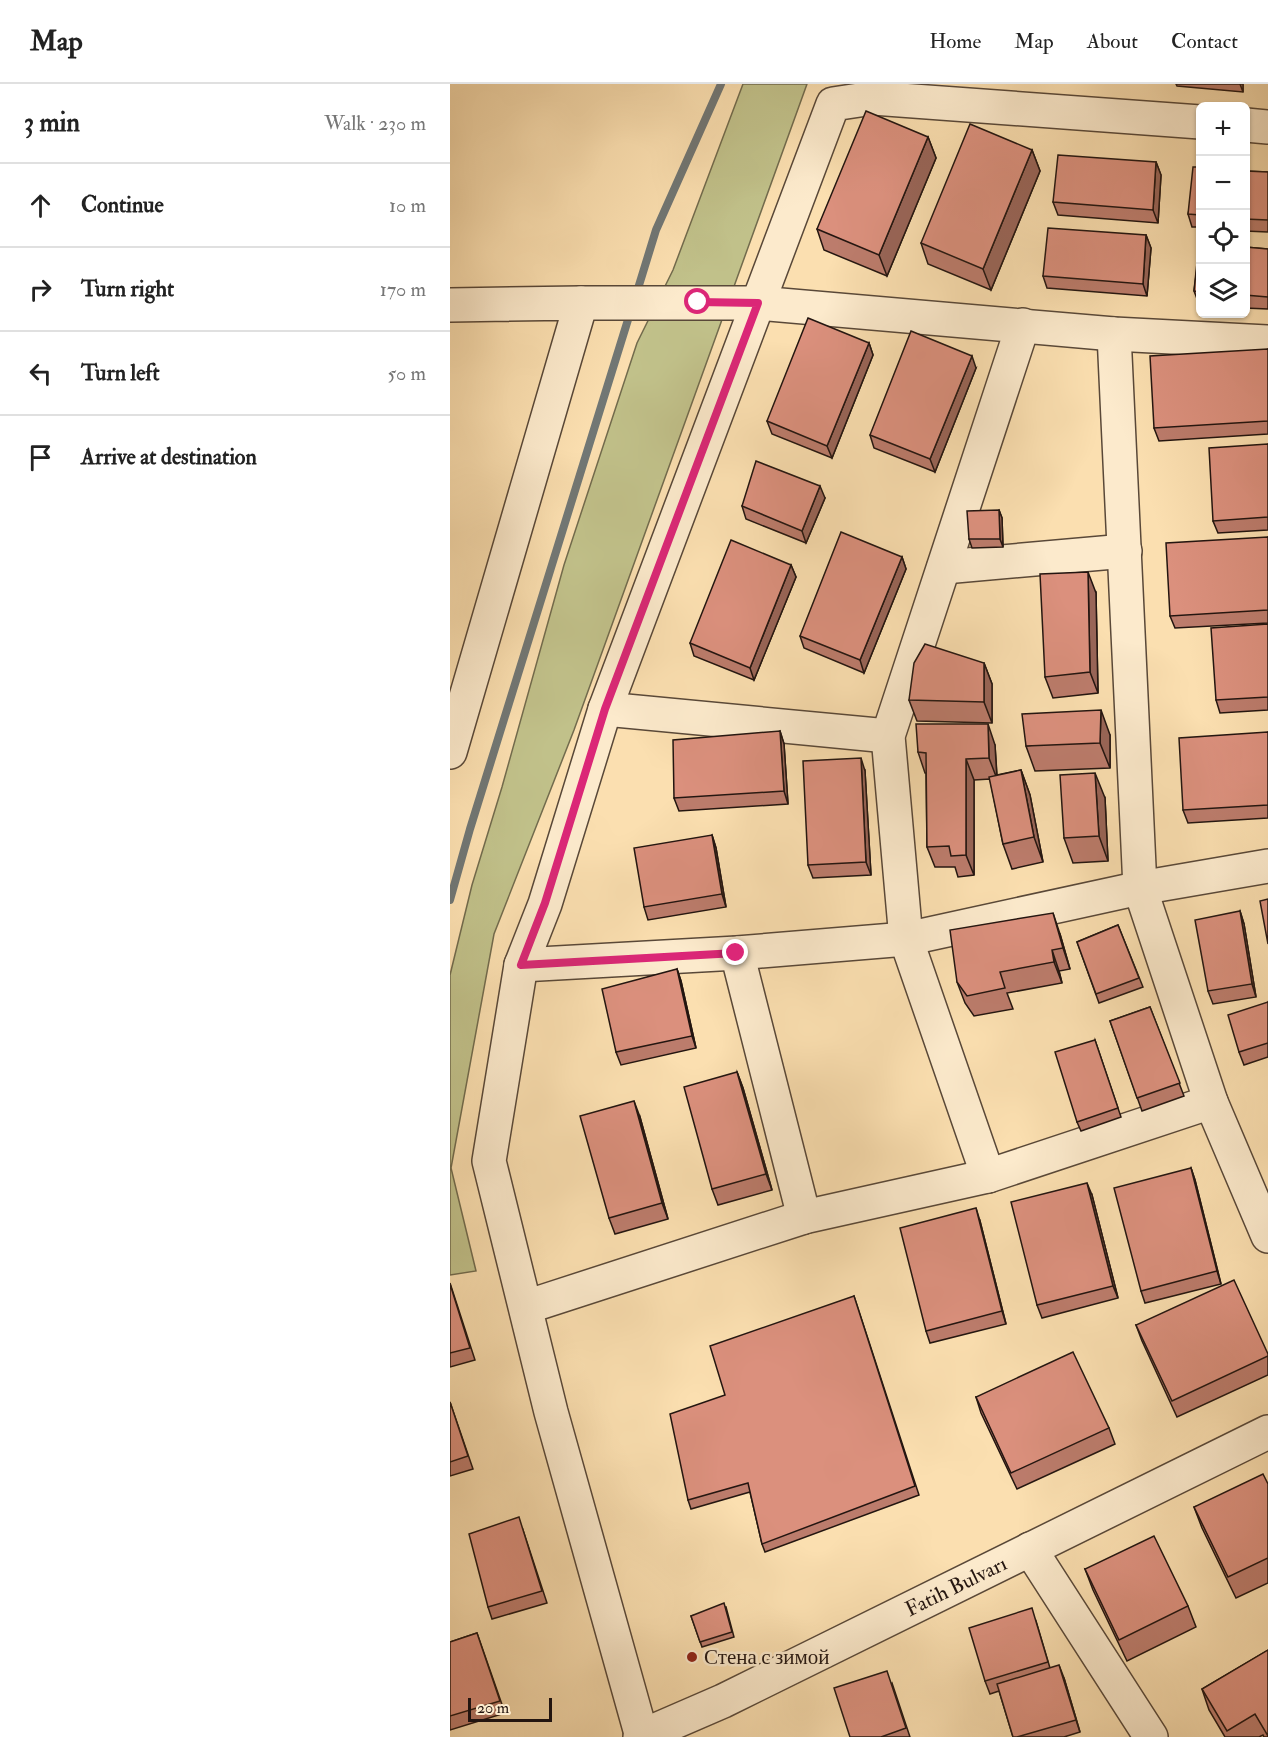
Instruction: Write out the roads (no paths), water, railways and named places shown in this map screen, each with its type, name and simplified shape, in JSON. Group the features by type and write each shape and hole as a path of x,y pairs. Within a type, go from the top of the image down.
{"street":[{"path":"641,1737 551,1412 489,1161 521,965 545,903 605,709 838,91 873,98 1196,122"},
{"path":"1250,125 1268,127"},
{"path":"450,752 581,303"},
{"path":"450,305 758,303 1114,334 1268,342"},
{"path":"988,1176 906,939 888,736 1023,325"},
{"path":"1114,334 1140,888 1211,1102 1268,1236"},
{"path":"944,567 1125,551"},
{"path":"605,709 888,736"},
{"path":"521,965 736,953 906,939 1140,888 1268,866"},
{"path":"736,953 804,1216"},
{"path":"526,1307 804,1216 988,1176 1211,1102"},
{"name":"Fatih Bulvarı","path":"641,1737 723,1701 1268,1432"},
{"path":"1030,1550 1151,1737"}],"waterway":[{"path":"636,295 656,230 721,84"},
{"path":"450,900 631,310"}],"place":[{"name":"Стена с зимой","path":"692,1657"}]}
